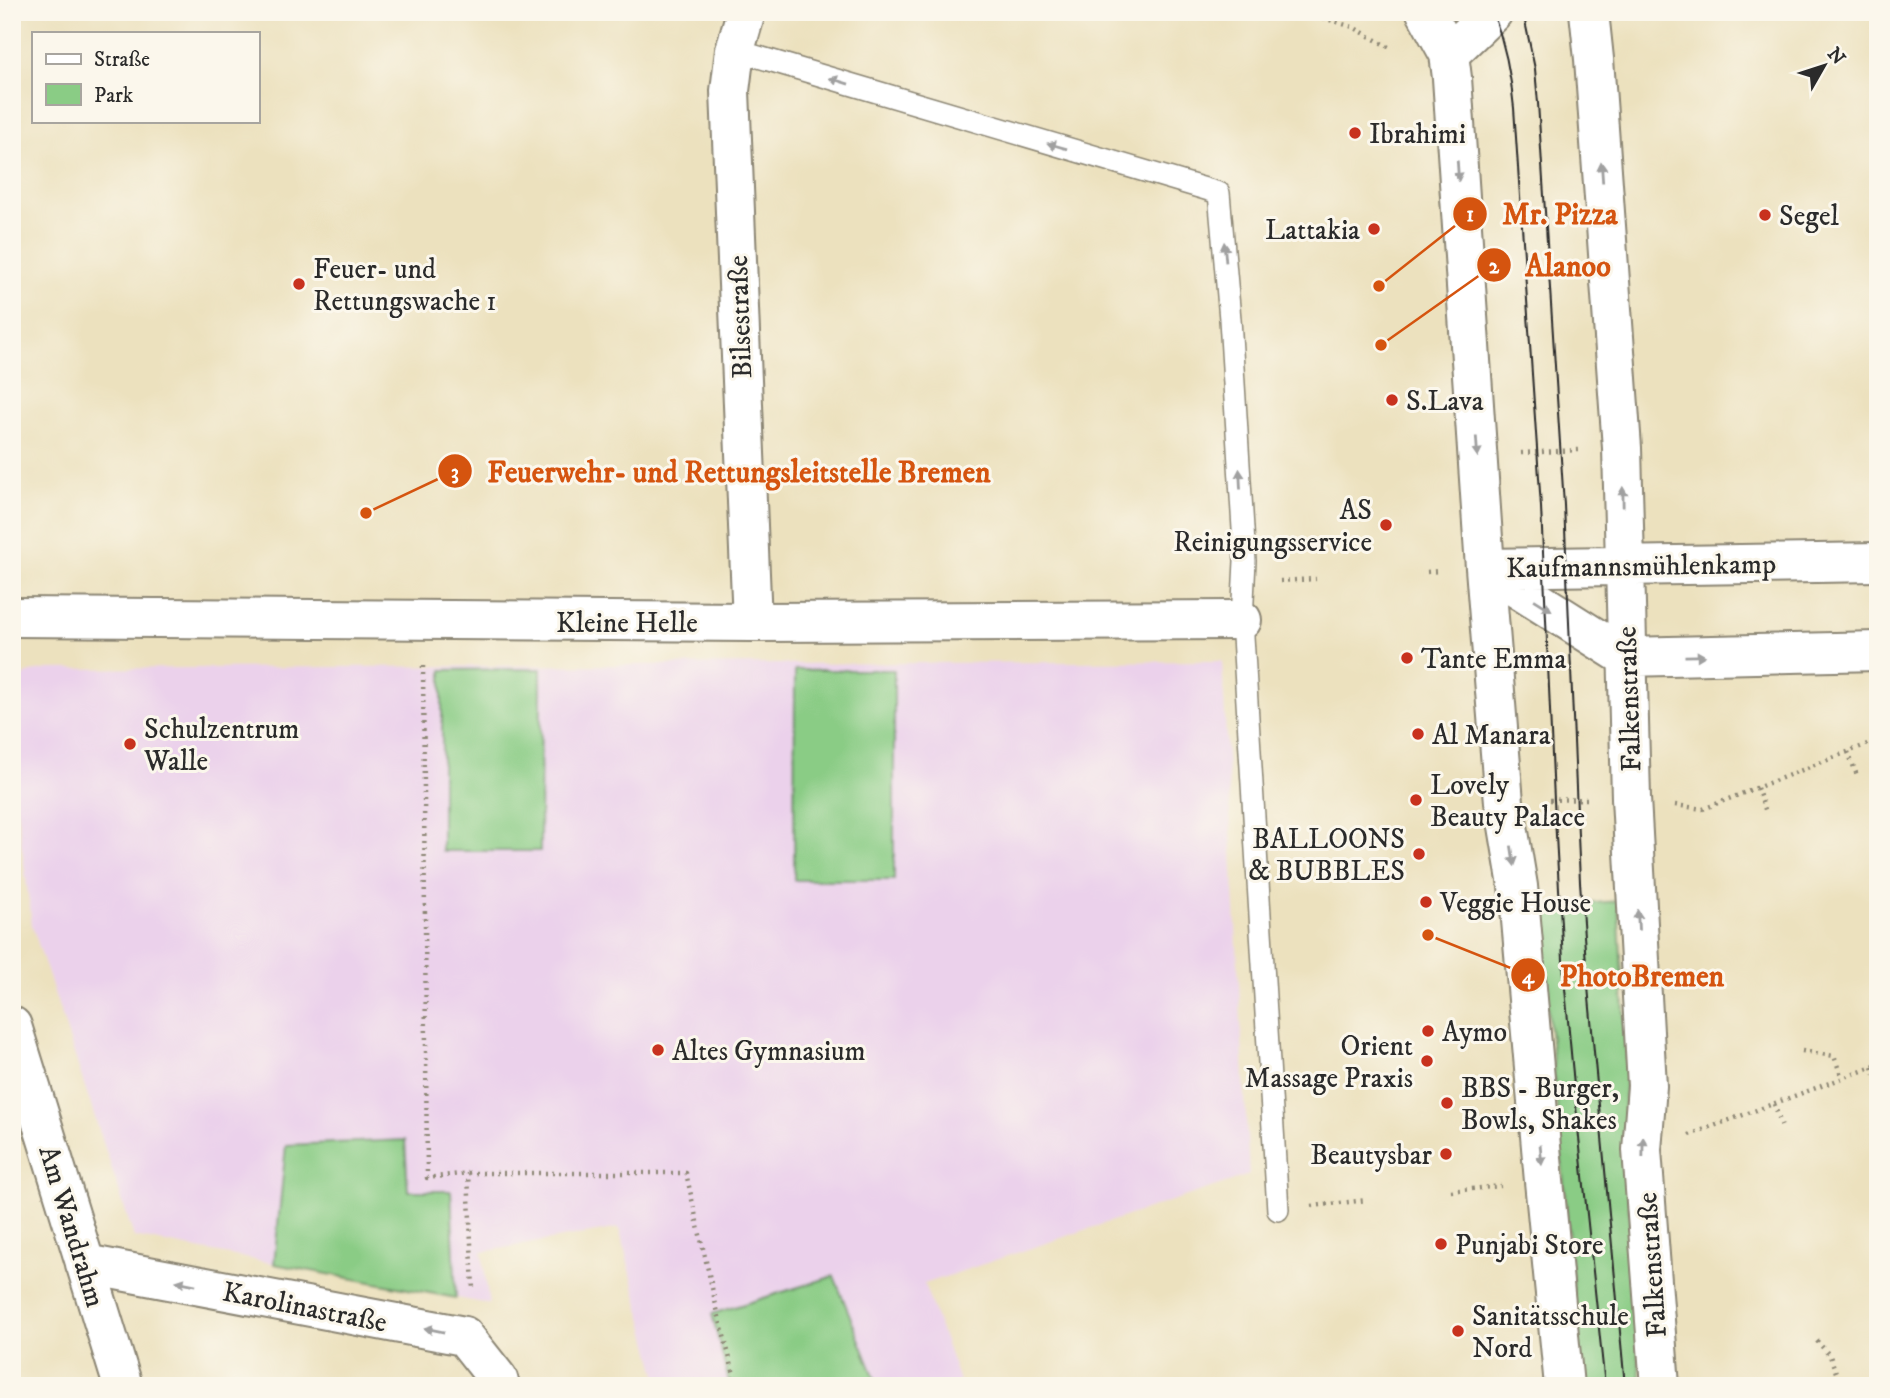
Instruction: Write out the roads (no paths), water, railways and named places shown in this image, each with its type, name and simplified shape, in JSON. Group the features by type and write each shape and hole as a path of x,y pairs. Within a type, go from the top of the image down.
{"street":[{"name":"Bilsestraße","path":"746,12 735,50 730,91 752,622"},
{"path":"1426,12 1450,66 1504,803 1518,886 1564,1386"},
{"path":"1450,66 1493,12"},
{"name":"Falkenstraße","path":"1589,12 1622,448 1631,798 1647,1086 1642,1150 1660,1386"},
{"name":"Kaufmannsmühlenkamp","path":"1486,568 1878,562"},
{"name":"Kaufmannsmühlenkamp","path":"1486,568 1626,657"},
{"name":"Kleine Helle","path":"12,617 752,622 1242,620"},
{"path":"1626,657 1878,651"},
{"name":"Am Wandrahm","path":"12,1026 123,1386"},
{"name":"Karolinastraße","path":"85,1264 464,1336 498,1379 500,1386"}],"lane":[{"path":"735,50 1219,193 1230,318 1245,561 1242,620 1278,1210"}],"tram line":[{"path":"1493,12 1507,59 1514,108 1541,507 1564,978 1605,1386"},
{"path":"1523,12 1535,69 1538,103 1564,505 1580,882 1625,1386"}],"place":[{"name":"Ibrahimi","path":"1355,133"},
{"name":"Segel","path":"1765,215"},
{"name":"Lattakia","path":"1374,229"},
{"name":"Feuer- und Rettungswache 1","path":"299,284"},
{"name":"Mr. Pizza","path":"1379,286"},
{"name":"Alanoo","path":"1381,345"},
{"name":"S.Lava","path":"1392,400"},
{"name":"Feuerwehr- und Rettungsleitstelle Bremen","path":"366,513"},
{"name":"AS Reinigungsservice","path":"1386,525"},
{"name":"Tante Emma","path":"1407,658"},
{"name":"Al Manara","path":"1418,734"},
{"name":"Schulzentrum Walle","path":"130,744"},
{"name":"Lovely Beauty Palace","path":"1416,800"},
{"name":"BALLOONS & BUBBLES","path":"1419,854"},
{"name":"Veggie House","path":"1426,902"},
{"name":"PhotoBremen","path":"1428,935"},
{"name":"Aymo","path":"1428,1031"},
{"name":"Altes Gymnasium","path":"658,1050"},
{"name":"Orient Massage Praxis","path":"1427,1061"},
{"name":"BBS - Burger, Bowls, Shakes","path":"1447,1103"},
{"name":"Beautysbar","path":"1446,1154"},
{"name":"Punjabi Store","path":"1441,1244"},
{"name":"Sanitätsschule Nord","path":"1458,1331"}]}
